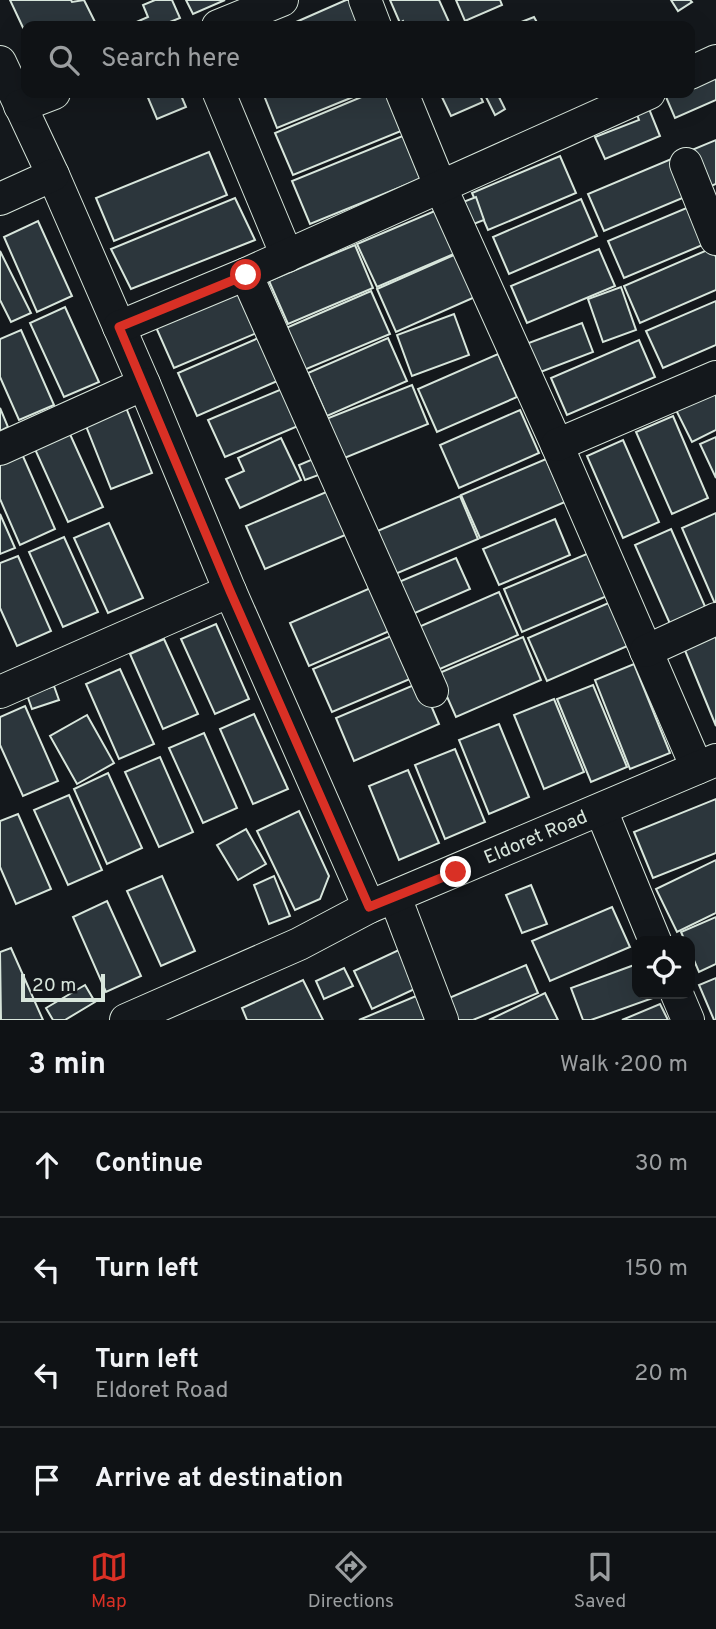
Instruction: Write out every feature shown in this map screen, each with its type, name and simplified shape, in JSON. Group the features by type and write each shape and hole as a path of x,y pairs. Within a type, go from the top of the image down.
{"street":[{"path":"230,21 282,0"},
{"path":"365,0 373,21"},
{"path":"695,71 716,61"},
{"path":"0,62 144,384 230,591 442,1020"},
{"path":"20,106 41,98"},
{"path":"221,98 287,257"},
{"path":"404,98 441,188 646,651 707,764"},
{"path":"119,327 287,257 638,98"},
{"path":"686,164 716,239"},
{"path":"0,199 52,175"},
{"path":"246,275 432,691"},
{"path":"557,445 716,377"},
{"path":"0,449 144,384"},
{"path":"0,692 230,591"},
{"path":"646,651 716,620"},
{"name":"Eldoret Road","path":"127,1020 192,1007 299,944 382,902 707,764"},
{"path":"601,810 653,936"},
{"path":"679,999 688,1020"}],"building":[{"path":"10,0 84,0 94,21 21,21 21,23"},
{"path":"155,0 172,0 180,18 172,21 139,21 148,17 143,5"},
{"path":"186,0 225,0 193,14"},
{"path":"346,0 356,0 364,21 298,21"},
{"path":"390,0 439,0 449,21 403,21 399,21"},
{"path":"456,0 500,0 502,5 465,21"},
{"path":"671,0 690,0 692,2 678,11"},
{"path":"716,75 716,100 675,118 666,98 695,98 695,85"},
{"path":"148,98 182,98 186,107 157,119"},
{"path":"265,98 351,98 277,128"},
{"path":"359,98 393,98 406,129 293,175 275,133"},
{"path":"442,98 481,98 483,102 451,116"},
{"path":"486,98 500,98 505,109 495,115"},
{"path":"645,99 660,136 605,159 595,137 639,120 633,104"},
{"path":"405,135 423,178 310,224 292,181"},
{"path":"716,140 716,184 703,189 687,152"},
{"path":"209,152 227,195 114,241 96,198"},
{"path":"560,156 576,193 488,230 472,193"},
{"path":"676,157 692,194 604,231 588,194"},
{"path":"476,197 484,220 471,225 463,202"},
{"path":"235,198 255,240 131,289 111,249"},
{"path":"581,199 597,236 509,274 493,237"},
{"path":"696,204 712,241 624,278 608,241"},
{"path":"437,210 456,253 377,287 357,244"},
{"path":"38,221 72,296 37,312 4,237"},
{"path":"355,245 373,288 288,324 269,281"},
{"path":"712,248 716,257 716,290 640,323 624,286"},
{"path":"599,249 615,286 527,323 511,286"},
{"path":"0,251 31,313 11,322 0,300"},
{"path":"456,254 475,297 396,332 377,289"},
{"path":"621,287 636,330 603,342 588,299"},
{"path":"240,289 259,332 174,368 155,325"},
{"path":"371,291 390,334 304,370 286,328"},
{"path":"716,301 716,345 663,368 646,331"},
{"path":"65,307 99,382 64,397 30,323"},
{"path":"454,314 469,355 412,376 397,335"},
{"path":"582,323 593,352 538,373 526,344"},
{"path":"21,330 54,405 19,420 0,377 0,339"},
{"path":"263,336 282,379 197,416 178,373"},
{"path":"388,338 407,381 327,416 308,373"},
{"path":"639,340 655,377 567,415 551,378"},
{"path":"498,354 517,397 437,432 418,389"},
{"path":"412,385 428,424 342,459 326,419"},
{"path":"282,389 298,426 225,457 208,420"},
{"path":"716,390 716,430 692,442 676,410"},
{"path":"125,405 152,473 111,489 84,421"},
{"path":"0,408 8,427 0,431"},
{"path":"520,410 539,453 459,488 440,445"},
{"path":"673,416 708,498 672,514 636,432"},
{"path":"69,432 103,507 68,522 34,447"},
{"path":"716,437 716,478 700,444"},
{"path":"281,438 301,480 240,508 226,479 244,471 238,458"},
{"path":"623,440 659,522 623,538 587,456"},
{"path":"22,454 55,529 20,545 0,499 0,464"},
{"path":"318,457 324,473 305,480 299,465"},
{"path":"546,459 565,502 480,538 461,495"},
{"path":"331,490 350,533 265,569 246,526"},
{"path":"460,496 478,539 393,575 375,532"},
{"path":"716,513 716,606 682,528"},
{"path":"0,514 15,548 0,554"},
{"path":"555,519 570,555 499,585 483,549"},
{"path":"109,523 143,598 108,613 74,538"},
{"path":"671,529 707,611 671,626 635,545"},
{"path":"64,537 98,612 63,627 29,552"},
{"path":"589,553 607,596 522,632 504,589"},
{"path":"18,556 51,631 17,646 0,608 0,563"},
{"path":"456,558 470,589 408,616 394,584"},
{"path":"375,586 394,629 309,666 290,623"},
{"path":"499,592 518,635 433,672 414,629"},
{"path":"613,601 632,644 547,681 528,638"},
{"path":"216,624 249,699 215,714 181,639"},
{"path":"398,633 417,676 332,712 313,669"},
{"path":"716,635 716,726 684,648"},
{"path":"523,637 541,680 456,717 437,674"},
{"path":"164,639 198,714 163,729 130,654"},
{"path":"634,664 670,753 630,769 595,680"},
{"path":"120,669 154,744 119,759 86,684"},
{"path":"421,682 439,724 354,761 336,718"},
{"path":"593,685 627,767 591,782 557,699"},
{"path":"54,686 59,700 32,709 27,695"},
{"path":"554,699 584,772 544,789 514,715"},
{"path":"25,706 58,781 23,796 0,745 0,717"},
{"path":"254,714 288,789 253,804 220,729"},
{"path":"87,715 114,763 77,784 50,736"},
{"path":"499,724 529,797 489,814 459,740"},
{"path":"204,733 237,808 203,823 169,748"},
{"path":"455,749 485,822 445,839 415,765"},
{"path":"160,757 193,832 159,847 125,772"},
{"path":"408,770 439,843 399,860 369,786"},
{"path":"108,773 142,848 107,864 74,789"},
{"path":"69,795 102,870 68,885 34,810"},
{"path":"716,799 716,853 653,878 634,832"},
{"path":"299,811 329,876 320,899 295,910 257,831"},
{"path":"18,814 51,889 16,904 0,867 0,821"},
{"path":"246,829 266,864 238,880 217,845"},
{"path":"716,860 716,913 677,932 656,889"},
{"path":"162,876 195,951 161,966 127,891"},
{"path":"274,876 290,916 269,924 254,885"},
{"path":"531,885 547,924 522,933 506,895"},
{"path":"107,901 141,976 106,992 73,917"},
{"path":"612,907 630,947 550,981 532,941"},
{"path":"716,917 716,964 699,972 695,963 695,936 683,936 681,932"},
{"path":"11,948 43,1020 1,1020 0,952"},
{"path":"403,948 421,986 372,1009 354,971"},
{"path":"526,965 538,993 473,1020 458,1020 449,998"},
{"path":"632,966 632,999 650,999 591,1020 583,1020 571,988"},
{"path":"344,968 353,986 324,999 316,981"},
{"path":"716,978 716,1020 714,1020 699,985"},
{"path":"303,980 323,1020 247,1020 242,1008"},
{"path":"85,985 95,1002 65,1020 53,1020 46,1008"},
{"path":"545,993 558,1020 489,1020"},
{"path":"416,996 427,1020 359,1020"},
{"path":"660,1004 668,1020 622,1020"}],"route":[{"path":"246,275 119,327 230,591 369,907 456,872"}]}
